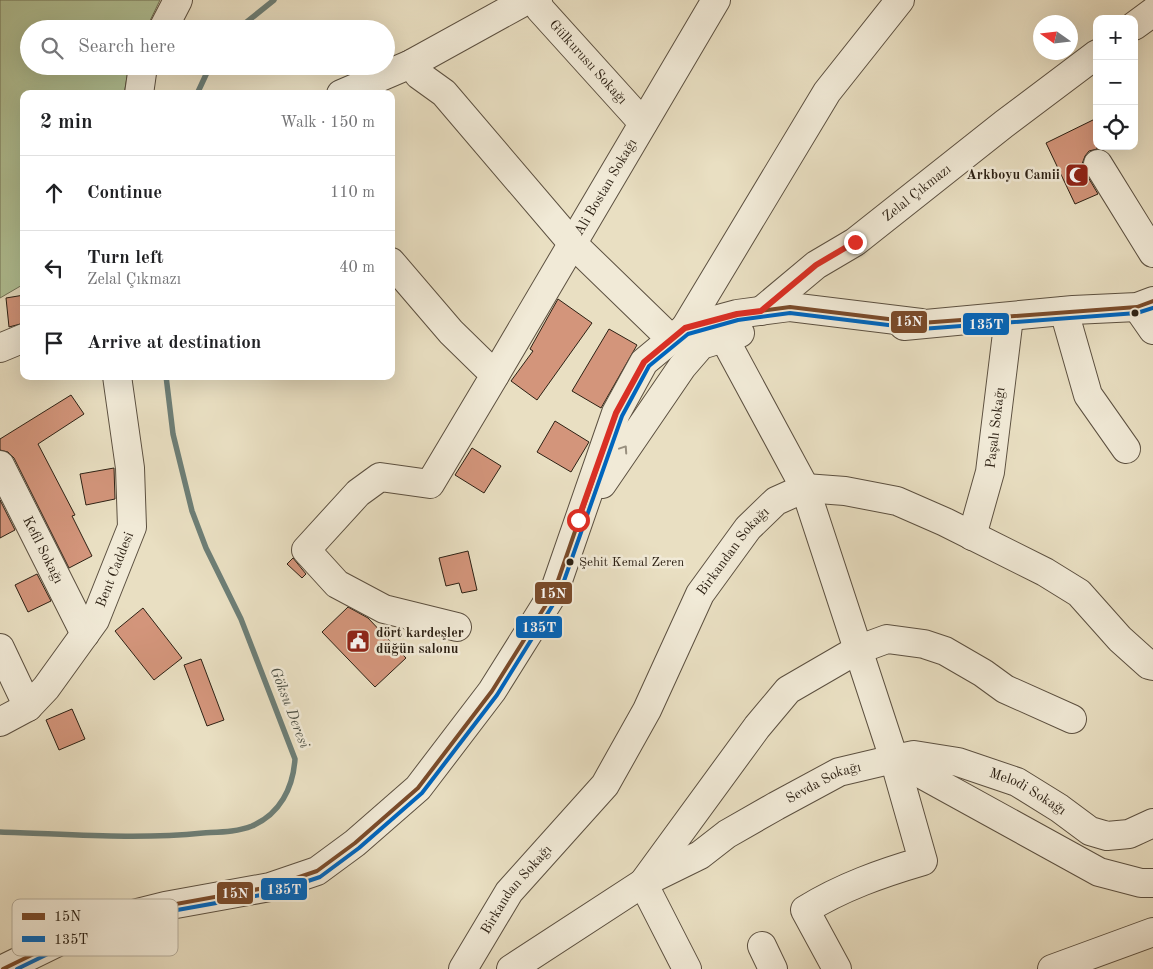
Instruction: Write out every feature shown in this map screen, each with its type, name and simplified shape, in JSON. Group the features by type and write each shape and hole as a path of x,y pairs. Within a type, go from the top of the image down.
{"street":[{"path":"168,20 178,0"},
{"path":"395,71 411,64 527,0"},
{"name":"Gülkurusu Sokağı","path":"537,0 540,9 643,123"},
{"name":"Ali Bostan Sokağı","path":"457,627 384,610 336,584 306,550 358,493 380,477 430,484 716,0"},
{"path":"178,904 270,887 317,871 355,843 418,788 492,691 554,592 616,413 644,362 678,333 827,92 900,0"},
{"path":"1138,23 1153,12"},
{"name":"Zelal Çıkmazı","path":"761,311 816,265 855,242 1004,124 1093,57"},
{"path":"411,64 419,75 444,93 572,243 678,333"},
{"path":"140,90 142,75"},
{"path":"349,90 385,75"},
{"path":"1098,164 1153,253"},
{"path":"395,267 451,332 495,375"},
{"path":"578,520 682,367 701,345 757,328 794,324 870,332 921,323 1145,304 1153,330"},
{"path":"678,333 737,314 790,307 921,323"},
{"path":"1064,311 1088,394 1126,449"},
{"name":"Paşalı Sokağı","path":"972,536 990,472 1009,316"},
{"path":"724,338 805,488 894,759 923,861 887,871 828,896 805,910 837,969"},
{"path":"0,348 20,340"},
{"name":"Bent Caddesi","path":"0,722 28,707 46,688 95,620 132,527 130,468 118,380"},
{"name":"Kefil Sokağı","path":"0,465 85,634"},
{"name":"Birkandan Sokağı","path":"463,969 509,892 605,785 647,710 700,594 748,528 776,500 805,488 844,491 897,501 1045,572 1079,593 1120,639 1153,666"},
{"path":"687,969 643,883 756,727 788,690 857,650 887,639 924,644 946,651 983,673 1005,689 1072,719"},
{"path":"0,648 28,707"},
{"name":"Melodi Sokağı","path":"894,759 914,755 958,762 1017,782 1060,808 1090,831 1106,836 1129,834 1153,823"},
{"path":"894,759 1099,872 1141,883 1153,883"},
{"name":"Sevda Sokaḡı","path":"511,969 643,883 700,855 727,834 839,772 894,759"},
{"path":"1052,969 1153,932"},
{"path":"3,969 34,962"}],"green space":[{"path":"0,0 160,0 150,20 20,20 20,75 127,75 125,90 20,90 20,286 0,298"}],"building":[{"name":"Arkboyu Camii","path":"1093,120 1093,150 1089,151 1085,156 1082,164 1098,194 1075,204 1046,143"},
{"path":"20,296 20,324 9,327 6,298"},
{"path":"558,299 592,323 537,400 511,381 533,351 530,349"},
{"path":"609,329 637,345 601,408 572,391"},
{"path":"71,395 84,414 38,444 75,515 72,516 92,556 69,568 14,458 8,452 0,450 0,439"},
{"path":"555,421 589,442 571,472 537,452"},
{"path":"472,448 501,466 484,493 455,475"},
{"path":"114,468 115,499 86,505 80,474"},
{"path":"0,500 15,530 0,538"},
{"path":"468,551 477,590 462,593 459,583 446,586 439,558"},
{"path":"293,558 306,574 302,578 287,564"},
{"path":"37,574 51,601 28,612 15,585"},
{"path":"348,607 368,618 406,658 375,687 322,632"},
{"path":"143,608 182,658 154,680 115,631"},
{"path":"201,659 224,720 207,726 184,665"},
{"path":"72,709 85,739 59,750 46,720"}],"waterway":[{"name":"Göksu Deresi","path":"249,20 274,0"},
{"name":"Göksu Deresi","path":"199,90 206,75"},
{"name":"Göksu Deresi","path":"0,832 152,836 234,831 252,826 270,815 288,790 295,759 241,619 206,548 192,511 173,434 166,380"}],"transit line":[{"name":"15N","path":"178,904 270,887 317,871 355,843 418,788 492,691 554,592 616,413 644,362 685,328 737,314 790,307 921,323 1137,307 1153,301"},
{"name":"135T","path":"178,910 272,893 320,877 359,848 422,793 497,695 559,595 622,416 649,366 688,334 738,320 790,313 921,329 1137,313 1153,308"},
{"name":"15N","path":"3,969 30,956"},
{"name":"135T","path":"17,969 44,956"}],"place":[{"name":"Arkboyu Camii","path":"1077,175"},
{"name":"Şehit Kemal Zeren","path":"570,562"},
{"name":"dört kardeşler düğün salonu","path":"358,641"}],"route":[{"path":"578,520 616,413 644,362 685,328 737,314 761,311 816,265 855,242"}]}
